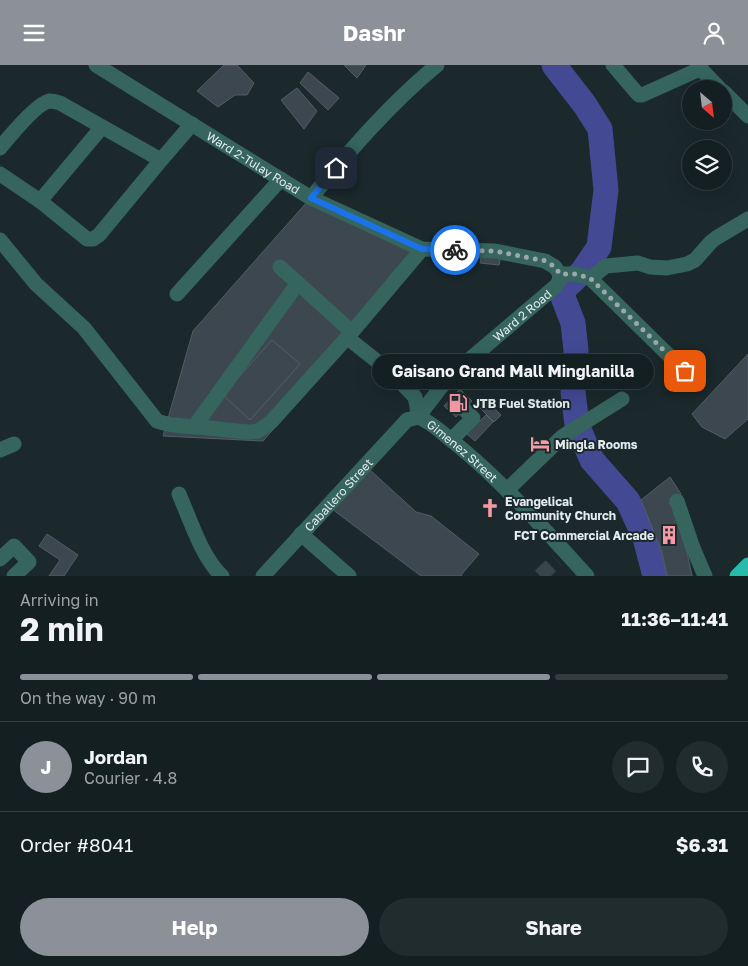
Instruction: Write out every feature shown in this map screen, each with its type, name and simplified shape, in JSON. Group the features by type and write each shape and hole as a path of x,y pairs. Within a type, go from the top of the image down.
{"highway":[{"path":"737,576 748,565"}],"street":[{"name":"Ward 2-Tulay Road","path":"96,65 116,69 192,124 311,198 422,249 495,251 546,261 555,267 576,275 698,384"},
{"path":"311,198 348,153 418,81 438,65"},
{"path":"613,65 639,95 699,66 712,80"},
{"path":"732,100 748,116"},
{"path":"2,139 38,107 50,101 60,103 161,161"},
{"path":"0,174 40,201 87,239 94,239 192,124"},
{"path":"40,201 102,127"},
{"path":"177,293 281,179"},
{"path":"576,275 596,275 606,265 638,263 650,267 667,268 687,264 695,260 716,239 748,219"},
{"path":"0,240 36,284 84,329 157,421 176,426 250,432 258,431 271,422 353,337 422,249"},
{"path":"280,267 393,374 414,397 418,417"},
{"name":"Ward 2 Road","path":"418,417 447,392 469,360 550,292 559,281 576,275"},
{"path":"194,427 298,283"},
{"path":"508,490 564,436 622,399"},
{"path":"451,440 473,419 464,409"},
{"name":"Gimenez Street","path":"418,417 427,421 451,440 508,490 561,556 585,575"},
{"name":"Caballero Street","path":"263,576 407,420 418,417"},
{"path":"0,450 14,444"},
{"path":"179,494 206,558 222,576"},
{"path":"677,501 705,576"},
{"path":"301,535 348,576"},
{"path":"0,559 14,546 29,562 14,576"}],"building":[{"path":"224,65 237,65 254,83 247,95 235,95 218,107 197,91"},
{"path":"344,65 366,65 357,78"},
{"path":"308,72 339,98 328,110 300,83"},
{"path":"297,88 317,111 304,129 281,100"},
{"path":"307,202 423,258 263,441 163,436 193,331"},
{"path":"482,253 501,256 499,265 480,263"},
{"path":"272,340 300,364 250,420 223,395"},
{"path":"748,354 748,419 725,439 702,427 692,414"},
{"name":"JTB Fuel Station","path":"460,389 472,401 456,417 444,406"},
{"path":"483,397 501,415 494,422 476,404"},
{"path":"486,415 493,422 475,441 467,434"},
{"path":"369,469 416,512 431,516 479,554 462,576 421,576 332,509"},
{"name":"FCT Commercial Arcade","path":"670,477 681,494 669,503 680,519 692,576 667,576 662,552 641,500"},
{"path":"47,534 78,555 64,576 49,576 60,560 39,546"}],"waterway":[{"path":"554,65 585,105 600,129 606,190 599,247 582,272 561,292 573,323 576,350 573,392 577,425 592,460 628,501 645,538 655,576"}],"tunnel":[{"path":"452,397 464,409"},
{"path":"540,576 557,560"}],"way so far":[{"path":"455,250 495,251 546,261 555,267 560,274 575,274 590,278 685,371"}],"place":[{"name":"Gaisano Grand Mall Minglanilla","path":"685,371"},
{"name":"JTB Fuel Station","path":"458,403"},
{"name":"Mingla Rooms","path":"540,444"},
{"name":"Evangelical Community Church","path":"490,508"},
{"name":"FCT Commercial Arcade","path":"669,535"}],"route":[{"path":"336,168 311,198 422,249 455,250"}]}
